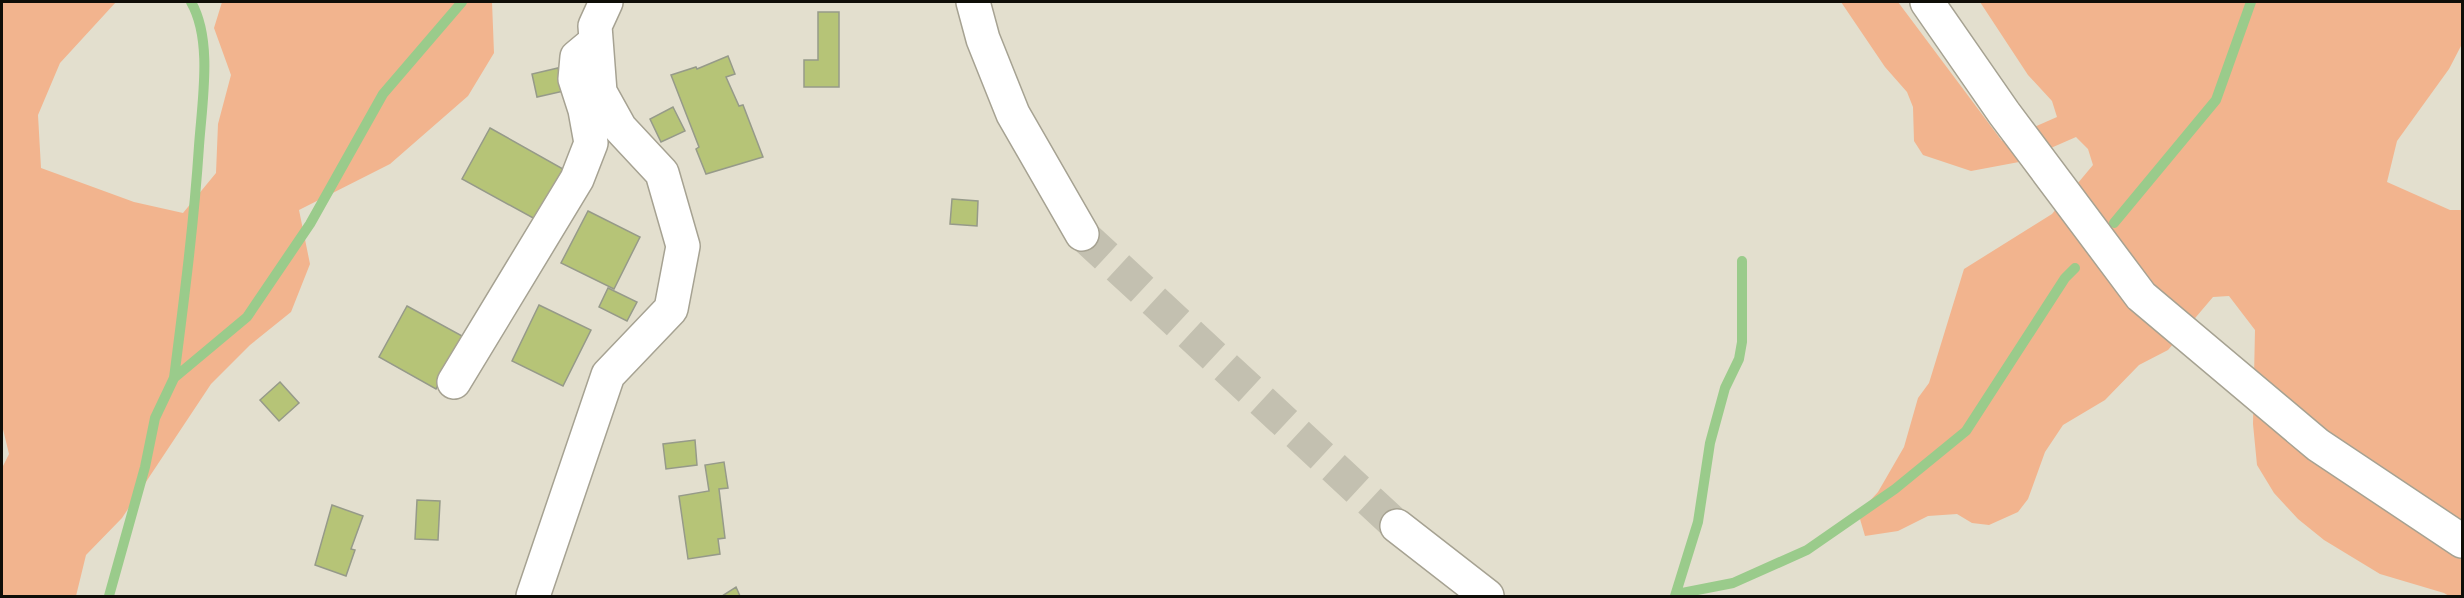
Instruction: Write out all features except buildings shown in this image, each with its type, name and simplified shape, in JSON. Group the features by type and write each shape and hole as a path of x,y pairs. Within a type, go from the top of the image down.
{"main road":[{"path":"533,597 608,375 671,309 683,246 662,173 620,128 600,92 595,26 606,2"},
{"path":"973,2 983,39 1013,114 1082,234"},
{"path":"1927,2 2004,113 2141,296 2318,444 2463,541"},
{"path":"454,382 577,179 591,143 585,110 575,79 577,57 595,42"},
{"path":"1398,526 1487,597"}],"shaded area":[{"path":"2,2 116,2 60,63 38,115 41,168 134,202 183,213 216,173 218,124 231,75 214,28 222,2 492,2 494,53 468,96 390,164 299,210 310,264 291,312 250,345 211,384 122,518 86,555 76,596 2,596 2,468 9,454 2,425"},
{"path":"1841,2 1898,2 2002,141 2057,117 2052,101 2028,75 1980,2 2462,2 2462,44 2449,69 2397,141 2387,182 2450,210 2462,210 2462,596 2449,596 2380,574 2324,540 2298,519 2274,493 2257,465 2253,424 2255,330 2229,296 2213,297 2168,350 2139,365 2105,400 2063,425 2045,452 2028,499 2018,512 1989,525 1972,523 1957,514 1928,516 1898,531 1865,536 1860,519 1867,504 1878,492 1904,447 1918,398 1929,383 1964,269 2052,214 2093,165 2088,149 2076,137 2019,162 1971,171 1923,155 1914,141 1913,107 1907,92 1885,67"}],"waterway":[{"path":"174,378 192,233 204,91 202,34 191,2"},
{"path":"109,596 145,467 155,418 174,378 247,317 310,224 383,94 462,2"},
{"path":"2114,223 2216,100 2251,2"},
{"path":"1675,596 1698,522 1710,443 1725,388 1739,359 1742,342 1742,261"},
{"path":"1677,594 1733,583 1807,550 1895,489 1966,431 2065,278 2075,268"}],"tunnel":[{"path":"1082,234 1397,526"}]}
